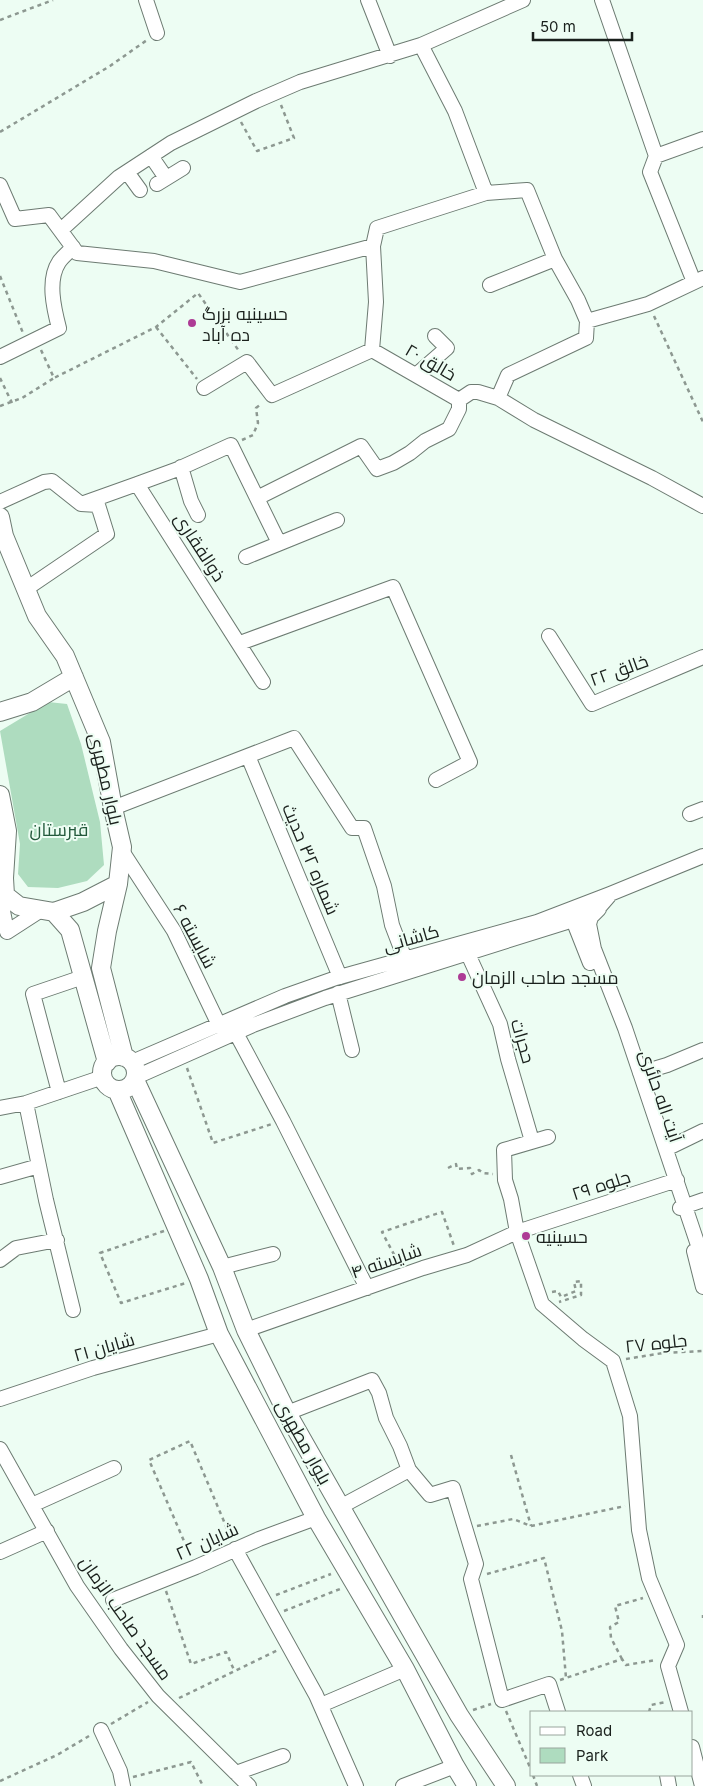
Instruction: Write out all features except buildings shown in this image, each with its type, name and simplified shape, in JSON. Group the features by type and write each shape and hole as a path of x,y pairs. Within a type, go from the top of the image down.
{"main road":[{"name":"بلوار مطهری","path":"0,517 4,536 37,616 65,656 101,742 112,808 122,851 118,884 101,968 132,1069 222,1267 246,1330 287,1413 459,1715 506,1786"},
{"path":"0,712 32,702 74,677"},
{"path":"0,795 7,831 3,884 19,906 47,911 83,902 118,884"},
{"path":"47,911 70,930 108,1085 116,1090 123,1090 129,1087 132,1069 114,1057 105,1070"},
{"name":"بلوار مطهری","path":"116,1090 199,1279 219,1334 316,1518 405,1669 467,1786"},
{"path":"371,1609 392,1597"}],"street":[{"path":"146,0 157,33"},
{"path":"368,0 390,56"},
{"path":"60,230 119,177 171,143 235,111 300,82 421,45 523,0"},
{"path":"587,321 648,304 698,280 650,172 656,156 602,0"},
{"path":"421,45 455,111 486,193"},
{"path":"656,156 703,139"},
{"path":"151,156 161,181 183,168"},
{"path":"127,172 140,190"},
{"path":"0,186 15,219 49,215 77,252 154,261 240,282 374,246"},
{"path":"204,388 247,362 272,395 372,350 376,302 374,246 377,228 486,193 527,190 555,259 578,300 587,321 586,338 508,375 498,398"},
{"path":"0,357 59,328 53,294 54,276 59,262 73,247"},
{"path":"490,285 555,259"},
{"path":"416,375 447,348 436,336"},
{"name":"خالق ۲۰","path":"372,350 458,400 471,392 478,392 498,398 534,420 652,478 703,506"},
{"path":"257,498 361,446 377,469 393,463 425,441 448,429 459,409 458,400"},
{"path":"81,504 182,467 231,445 279,543"},
{"path":"182,467 191,501 198,516"},
{"path":"0,502 44,482 52,481 81,504 98,505 107,534 26,589"},
{"name":"ذوالفقاری","path":"137,484 264,682"},
{"path":"246,557 337,520"},
{"path":"240,644 393,587 470,762 436,780"},
{"name":"خالق ۲۲","path":"549,636 592,704 703,657"},
{"path":"112,808 294,738 352,828 364,828 384,886 392,925 405,959"},
{"name":"شماره ۳۲ حدیث","path":"248,756 340,977"},
{"name":"شایسته ۶","path":"122,851 174,930 219,1025"},
{"name":"کاشانی","path":"132,1069 219,1025 285,996 340,977 537,922 703,856"},
{"name":"کاشانی","path":"132,1069 183,1056 338,993 573,920 703,865"},
{"path":"3,884 3,935 47,911"},
{"path":"596,911 610,894"},
{"name":"آیت اله حائری","path":"596,911 590,917 589,924 594,949 625,1028 666,1149 674,1181"},
{"path":"537,922 573,920"},
{"name":"آیت اله حائری","path":"573,920 619,1034 703,1260"},
{"name":"حجرات","path":"468,954 500,1024 508,1059 532,1141"},
{"path":"59,1092 33,994 83,977"},
{"path":"338,993 352,1050"},
{"path":"219,1025 236,1033 283,1121 367,1288"},
{"path":"640,1072 667,1065 703,1050"},
{"path":"0,1108 26,1103 59,1092 105,1070"},
{"path":"26,1103 73,1310"},
{"path":"666,1149 703,1131"},
{"path":"548,1137 504,1150 505,1174 517,1232 542,1304 612,1361 630,1416 639,1530 649,1578 677,1645 668,1666 679,1706"},
{"path":"0,1177 39,1166"},
{"name":"جلوه ۲۹","path":"538,1226 674,1181"},
{"path":"683,1207 703,1200"},
{"name":"آیت اله حائری","path":"683,1207 703,1287"},
{"name":"شایسته ۴","path":"246,1330 405,1274 458,1258 517,1232 538,1226"},
{"path":"0,1260 16,1248 57,1240"},
{"path":"222,1267 273,1254"},
{"name":"شایان ۲۱","path":"0,1400 93,1368 219,1334"},
{"path":"287,1413 372,1380 379,1393 386,1418 409,1470 430,1495 453,1488 476,1564 471,1579 502,1700 549,1684 558,1711"},
{"name":"مسجد صاحب الزمان","path":"0,1449 77,1586 121,1649 162,1700 249,1786"},
{"path":"32,1505 114,1468"},
{"path":"340,1507 409,1470"},
{"name":"شایان ۲۲","path":"113,1600 196,1567 259,1538 316,1518"},
{"path":"0,1552 47,1531"},
{"path":"235,1549 321,1705 356,1786"},
{"path":"321,1705 405,1669"},
{"path":"101,1730 120,1771 122,1783"},
{"path":"693,1755 702,1786"},
{"path":"236,1773 283,1756"},
{"path":"403,1786 455,1766"}],"path":[{"path":"0,20 53,0"},
{"path":"0,132 110,66 157,33"},
{"path":"235,111 257,151 294,138 276,92"},
{"path":"0,276 32,342 54,378"},
{"path":"0,406 12,403 54,378 156,327 198,293 247,362"},
{"path":"648,304 703,422"},
{"path":"156,327 204,388"},
{"path":"0,378 12,403"},
{"path":"231,445 253,435 258,423 256,408 272,395"},
{"path":"183,1056 213,1144 283,1121"},
{"path":"448,1168 456,1164 457,1169 470,1168 472,1174 479,1170 483,1173 505,1174"},
{"path":"405,1274 382,1232 442,1212 458,1258"},
{"path":"177,1227 100,1253 121,1303 199,1279"},
{"path":"539,1296 558,1291 561,1297 576,1291 574,1282 581,1281 581,1295 557,1303 564,1322"},
{"name":"جلوه ۲۷","path":"612,1361 663,1353 703,1351"},
{"path":"196,1567 149,1460 190,1441 235,1549"},
{"path":"511,1455 531,1526"},
{"path":"466,1529 489,1522 514,1519 531,1526 636,1504"},
{"path":"471,1579 544,1558 562,1631 566,1678"},
{"path":"262,1600 345,1569"},
{"path":"162,1580 192,1664 226,1652 234,1670"},
{"path":"271,1616 354,1584"},
{"path":"656,1595 615,1606 619,1622 610,1627 611,1638 626,1666 656,1659 658,1667"},
{"path":"0,1781 57,1755 101,1730 162,1700 288,1646"},
{"path":"549,1684 622,1659"},
{"path":"459,1715 502,1700 530,1769"},
{"path":"649,1711 651,1705 679,1706"},
{"path":"122,1783 191,1762 203,1786"}],"green space":[{"name":"قبرستان","path":"48,702 67,704 81,744 100,822 104,865 87,881 58,888 28,887 18,874 20,844 0,731"}],"place":[{"name":"حسینیه بزرگ ده آباد","path":"192,323"},
{"name":"مسجد صاحب الزمان","path":"462,977"},
{"name":"حسینیه","path":"526,1236"}]}
